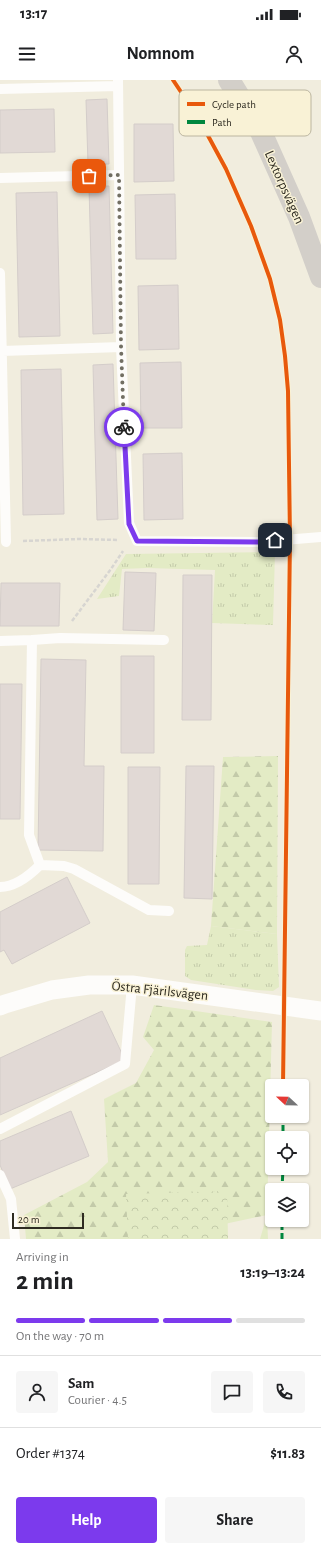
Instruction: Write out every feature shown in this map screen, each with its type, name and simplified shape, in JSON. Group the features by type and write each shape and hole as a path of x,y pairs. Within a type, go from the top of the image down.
{"street":[{"name":"Lextorpsvägen","path":"229,80 235,90"},
{"name":"Lextorpsvägen","path":"263,136 299,217 321,277"},
{"name":"Östra Fjärilsvägen","path":"0,1006 52,990 89,985 132,985 321,1011"}],"lane":[{"path":"0,89 117,83 121,346 129,524 137,541 259,542 321,537"},
{"path":"0,178 119,175"},
{"path":"0,273 2,452 6,542"},
{"path":"2,351 121,346"},
{"path":"0,640 60,638 164,640"},
{"path":"32,640 30,835 40,865"},
{"path":"0,887 5,887 30,876 40,865"},
{"path":"40,865 64,866 74,869 149,910 169,911"},
{"path":"0,1129 125,1064 132,985"},
{"path":"0,1175 11,1199 15,1239"}],"path":[{"path":"6,542 79,539 137,541"},
{"path":"60,638 111,570 123,550 137,541"}],"green space":[{"path":"275,552 273,625 212,623 215,570 147,568 122,569 119,596 97,599 126,554"},
{"path":"278,756 277,934 211,926 223,757"},
{"path":"211,926 277,934 279,987 273,991 256,990 191,980 185,976 185,950 187,946 207,945"},
{"path":"154,1005 272,1022 271,1079 265,1079 265,1123 269,1123 269,1131 265,1131 265,1175 268,1175 268,1183 265,1183 265,1215 154,1239 26,1239 24,1215 87,1182 108,1162 104,1099 136,1083 154,1050 143,1037"},
{"path":"227,1191 228,1239 128,1239 126,1194"},
{"path":"265,1222 265,1227 268,1227 268,1239 260,1239"}],"building":[{"path":"107,99 109,164 88,164 86,100"},
{"path":"54,109 55,152 0,153 0,110"},
{"path":"134,124 173,124 174,181 134,182"},
{"path":"109,186 113,333 93,334 89,187"},
{"path":"57,192 60,336 19,337 16,193"},
{"path":"175,194 176,259 136,259 135,195"},
{"path":"178,285 179,349 139,350 138,286"},
{"path":"181,362 182,428 141,428 140,363"},
{"path":"113,364 118,519 97,520 93,365"},
{"path":"61,369 64,514 23,515 21,370"},
{"path":"182,453 183,519 144,520 143,454"},
{"path":"125,572 156,573 154,631 123,630"},
{"path":"183,575 212,575 211,720 182,720"},
{"path":"1,583 60,583 59,626 0,626"},
{"path":"121,656 154,656 154,753 121,753"},
{"path":"41,659 86,660 84,766 104,766 103,851 38,850"},
{"path":"0,684 22,684 20,819 0,819"},
{"path":"186,766 214,766 212,899 184,898"},
{"path":"128,767 160,767 159,884 128,884"},
{"path":"67,877 90,923 12,964 4,950 0,952 0,912"},
{"path":"102,1011 125,1060 0,1115 0,1058"},
{"path":"71,1111 89,1156 10,1189 0,1165 0,1141"}],"marked path":[{"path":"283,1123 283,1131"},
{"path":"282,1183 283,1175"},
{"path":"282,1227 282,1239"}],"cycle path":[{"path":"173,80 180,90"},
{"path":"208,136 226,169 251,226 270,279 280,320 288,391 290,539 283,1079"}],"way so far":[{"path":"89,176 119,175 121,346 124,427"}],"route":[{"path":"124,427 129,524 137,541 259,542 275,540"}]}
